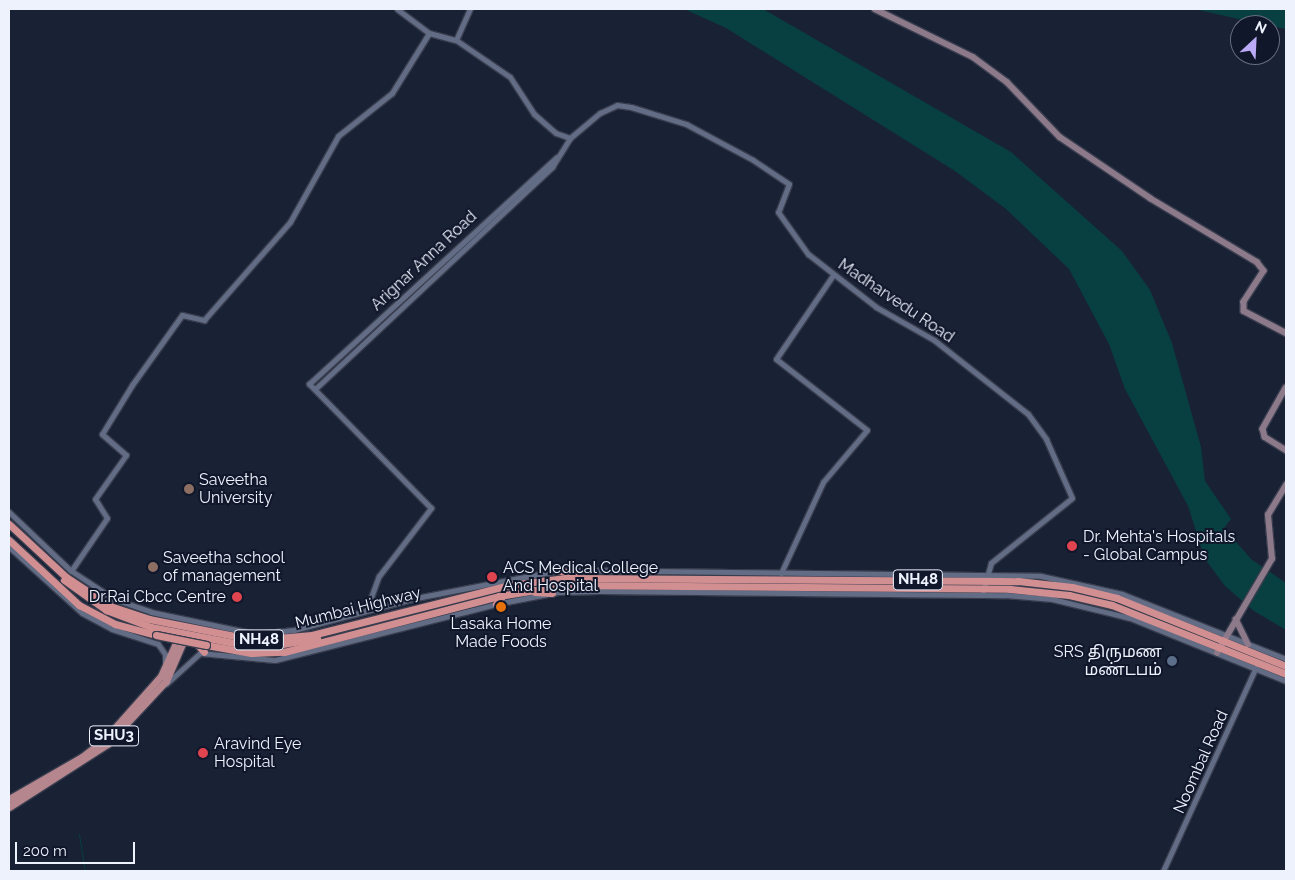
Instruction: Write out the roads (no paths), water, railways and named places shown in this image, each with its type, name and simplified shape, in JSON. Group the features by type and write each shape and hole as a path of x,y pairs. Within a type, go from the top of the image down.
{"highway":[{"name":"Mumbai Highway","path":"9,524 87,593 120,610 149,619 239,638 271,641 536,585"},
{"name":"NH48","path":"9,540 79,605 115,624 156,635 251,654 284,652 516,592 536,585 619,578 985,577 1042,583 1103,594 1222,644 1257,666 1286,674"},
{"path":"29,543 65,581 93,603 133,622 183,634 205,645 270,647 305,641 355,624"},
{"path":"557,570 619,578"},
{"name":"NH48","path":"536,585 597,584 1045,592 1097,601 1286,666"},
{"path":"516,592 552,593"},
{"path":"496,604 503,595"}],"main road":[{"path":"875,9 966,52 1007,82 1060,137 1150,198 1256,262 1264,271 1244,302 1244,311 1286,333"},
{"path":"1286,388 1262,428 1265,437 1286,450"},
{"path":"1222,644 1269,564 1274,550 1268,515 1286,485"},
{"path":"1237,618 1248,644"},
{"name":"SHU3","path":"9,799 82,757 104,740 159,679 183,634"},
{"name":"SHU3","path":"9,807 84,762 107,744 154,694 172,671 183,634"}],"street":[{"path":"398,9 429,33 456,40 510,78 534,114 556,134 570,138"},
{"path":"456,40 470,9"},
{"path":"71,571 107,518 95,499 126,455 102,434 132,385 182,315 204,320 290,222 338,136 392,93 429,33"},
{"name":"Madharvedu Road","path":"570,138 600,113 617,105 663,115 720,140 789,184 778,207 779,215 808,254 876,307 934,340 1028,414 1046,439 1072,498 1005,548 985,577 983,592"},
{"name":"Arignar Anna Road","path":"557,157 309,384 314,388 552,167 570,138"},
{"path":"781,573 823,482 867,430 839,404 776,359 833,275"},
{"path":"314,388 430,508 379,576 366,611"},
{"path":"9,512 71,571 103,594 128,605 248,633 294,630 366,611 557,570 985,577"},
{"path":"9,547 82,613 112,629 158,644 165,658 159,679"},
{"path":"154,694 205,645 255,660 287,658 496,604 552,593 983,592"},
{"path":"1222,644 1248,644 1286,659"},
{"path":"1257,666 1286,681"},
{"name":"Noombal Road","path":"1163,871 1257,666"}],"waterway":[{"path":"79,834 85,871"}],"place":[{"name":"Saveetha University","path":"189,489"},
{"name":"Dr. Mehta's Hospitals - Global Campus","path":"1072,546"},
{"name":"Saveetha school of management","path":"153,567"},
{"name":"ACS Medical College And Hospital","path":"492,577"},
{"name":"Dr.Rai Cbcc Centre","path":"237,597"},
{"name":"Lasaka Home Made Foods","path":"501,607"},
{"name":"SRS திருமண மண்டபம்","path":"1172,661"},
{"name":"Aravind Eye Hospital","path":"203,753"}]}
